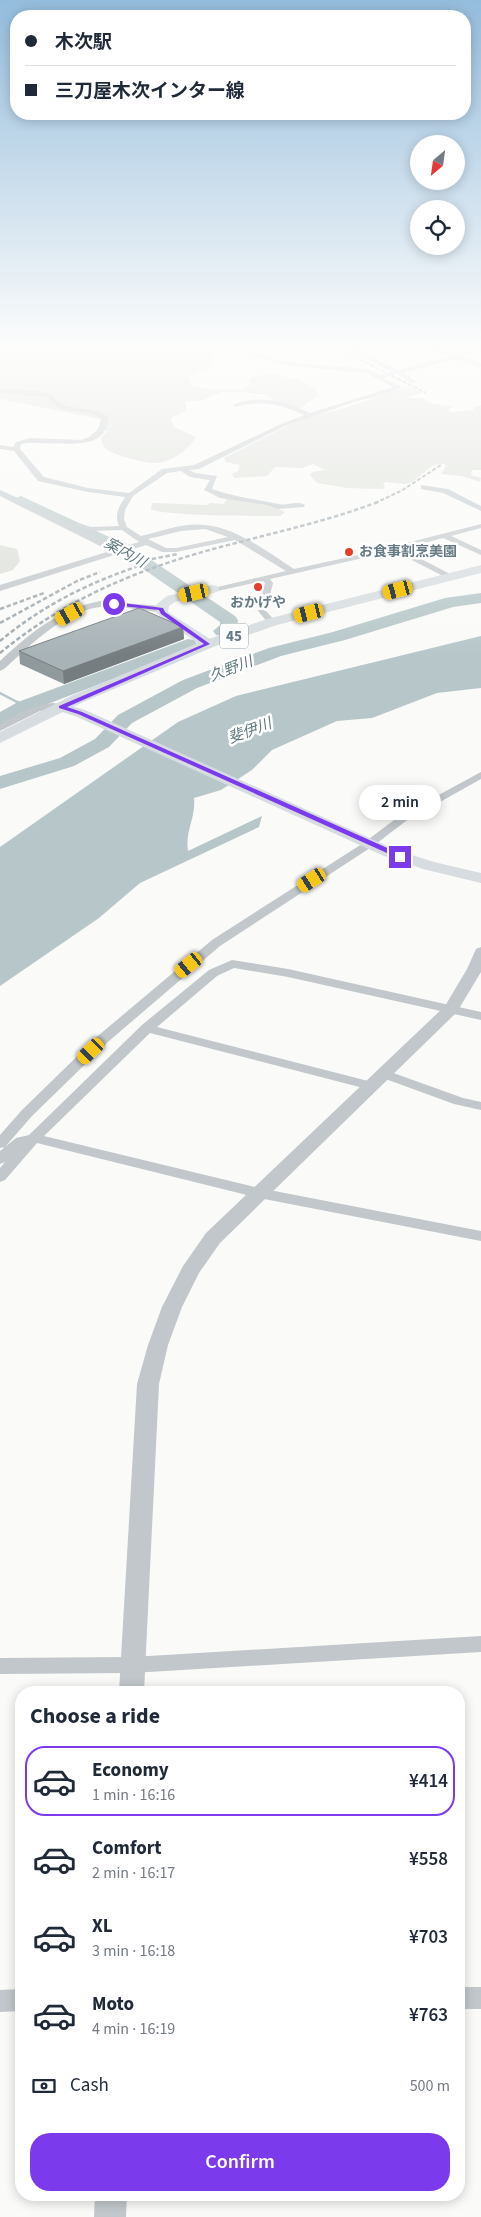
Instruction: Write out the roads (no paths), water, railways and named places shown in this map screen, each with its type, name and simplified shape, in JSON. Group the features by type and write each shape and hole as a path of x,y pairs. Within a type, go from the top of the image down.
{"main road":[{"name":"45","path":"0,738 62,707 208,644 272,622 481,569"},
{"path":"208,644 162,613 161,609 163,604 188,594 212,589"},
{"path":"62,707 80,713 410,860 481,878"}],"street":[{"path":"16,449 41,479 88,490 130,495"},
{"path":"232,449 196,467 165,471 130,495 120,510 120,519 124,528 143,541 171,551 236,538"},
{"path":"184,469 193,475 214,478 208,490 223,496 269,503 283,508 301,505"},
{"path":"424,487 445,491 481,509"},
{"path":"0,493 77,527 121,550"},
{"path":"47,507 77,527 95,529 124,528"},
{"path":"212,589 294,572 481,526"},
{"path":"0,588 121,550 143,541 189,528 203,527 219,530 236,538 294,572"},
{"path":"443,535 481,553"},
{"path":"395,548 449,577"},
{"path":"266,578 268,583 262,611 272,622"},
{"path":"0,667 38,634 57,621 84,607 114,604 161,609"},
{"path":"0,728 41,707 51,705 62,707"},
{"path":"0,1144 26,1113 156,992 216,944 364,841 481,775"},
{"path":"131,1686 148,1384 154,1356 171,1312 198,1256 213,1238 451,1009 475,969 481,952"},
{"path":"0,1177 34,1138 147,1028 213,973 232,964 288,973 481,1016"},
{"path":"147,1028 378,1080 481,1106"},
{"path":"0,1159 21,1141 34,1138 259,1193 481,1236"},
{"path":"0,1666 132,1665 481,1644"},
{"path":"465,1998 481,1998"},
{"path":"0,2001 15,2000"},
{"path":"110,2217 111,2201"}],"water":[{"name":"斐伊川","path":"481,636 481,688 437,693 372,718 337,721 272,750 252,770 221,790 194,798 187,844 188,851 262,816 259,827 140,883 99,918 0,986 0,847 178,722 236,696"}],"waterway":[{"name":"案内川","path":"0,491 17,499"},
{"name":"案内川","path":"21,501 129,552 229,620 228,628 222,631"},
{"name":"久野川","path":"0,783 67,762 102,743 125,719 190,684 275,652 339,636 451,602 481,598"},
{"name":"案内川","path":"0,720 25,706 188,644"},
{"path":"0,693 19,703"},
{"name":"案内川","path":"19,703 25,706"}],"railway":[{"path":"375,503 401,491 441,465"},
{"path":"0,653 53,615 81,599 139,573 169,562 324,520 375,503"},
{"path":"131,563 178,554"},
{"path":"0,641 49,606 84,588 139,566"},
{"path":"0,623 77,581 100,572"},
{"path":"0,609 44,593"}],"place":[{"name":"お食事割烹美園","path":"349,552"},
{"name":"おかげや","path":"258,587"}]}
